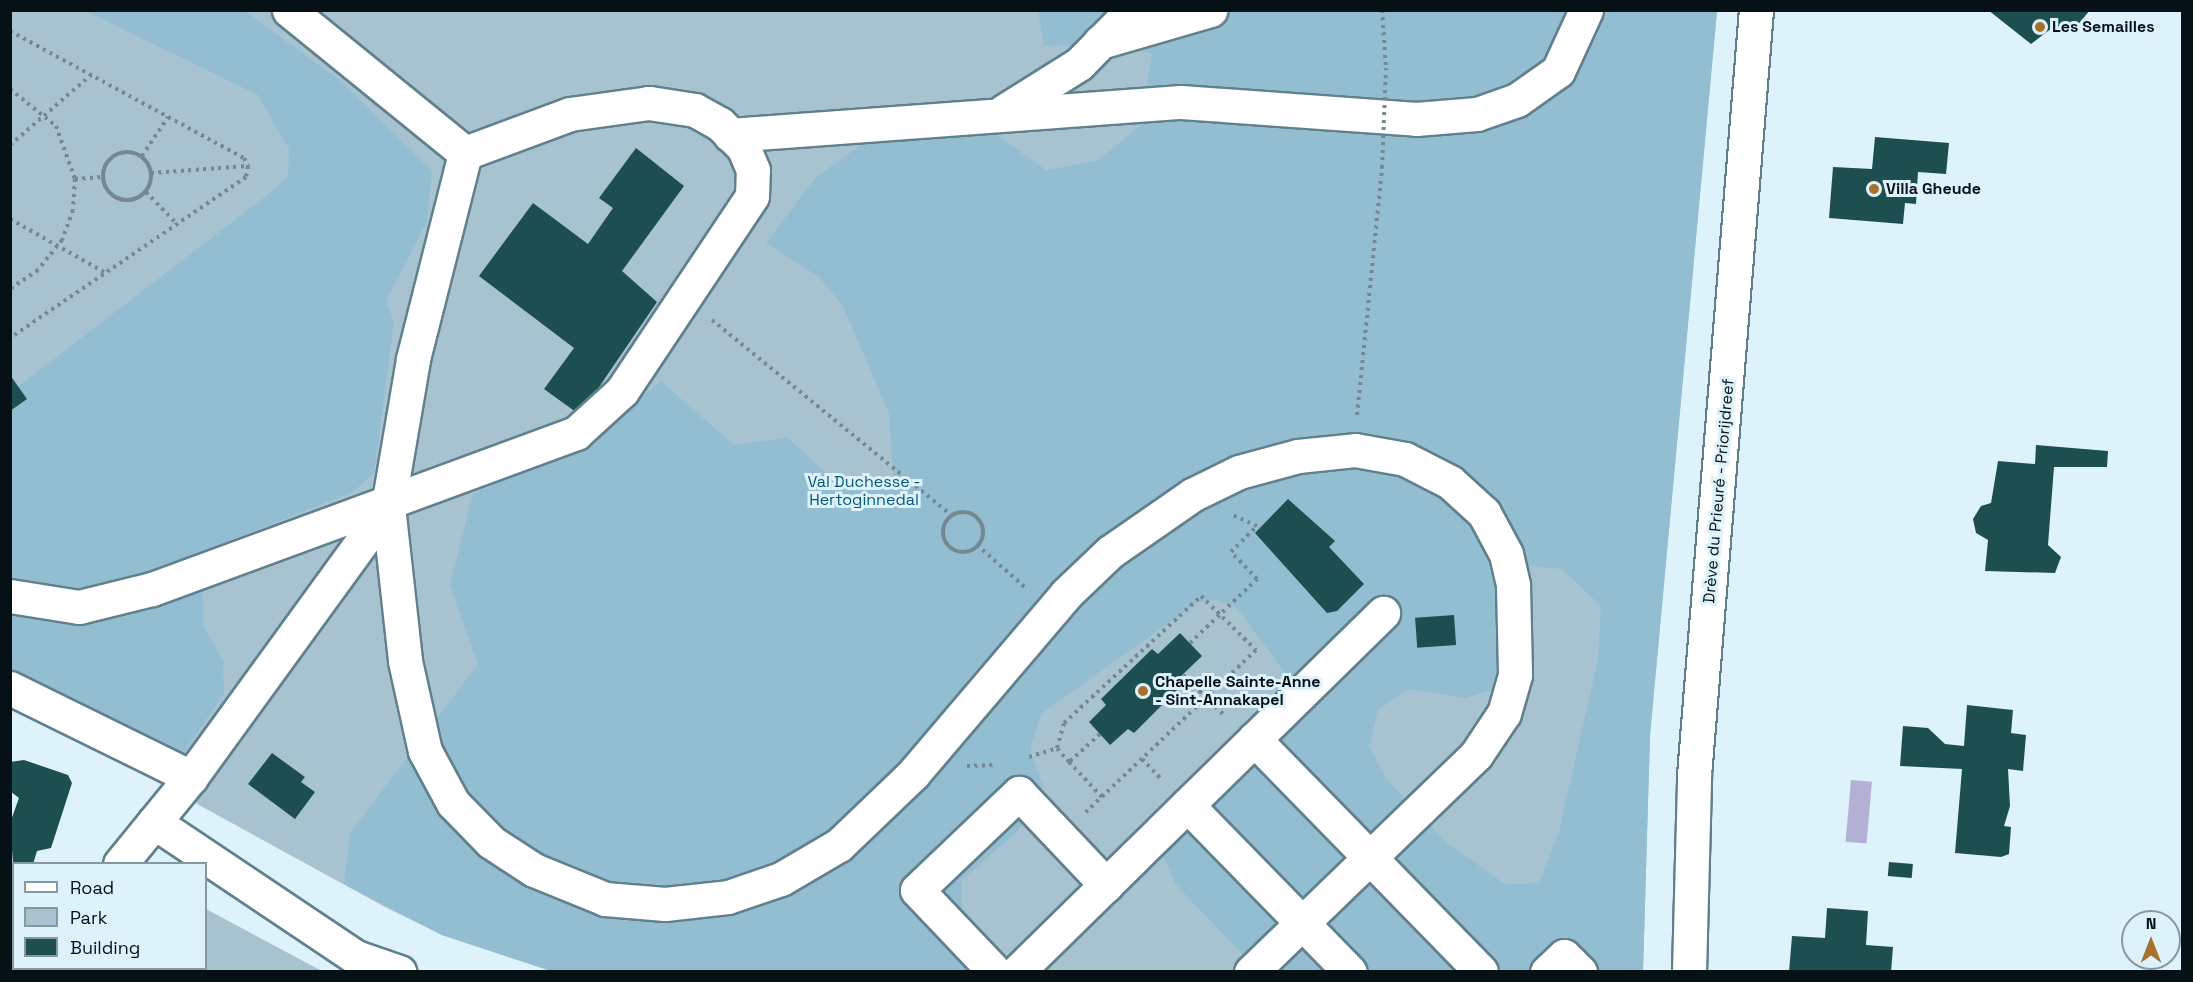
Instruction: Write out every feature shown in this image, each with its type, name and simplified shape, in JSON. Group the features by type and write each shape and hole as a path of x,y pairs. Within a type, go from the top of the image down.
{"street":[{"path":"289,10 465,153"},
{"path":"1003,112 1079,64 1132,10"},
{"path":"1100,42 1210,10"},
{"path":"730,135 1003,112 1181,102 1416,119 1477,114 1517,100 1558,71 1586,10"},
{"name":"Drève du Prieuré - Priorijdreef","path":"1689,972 1694,775 1756,10"},
{"path":"10,597 79,607 152,589 388,506 576,433 622,391 746,213 753,170 730,135 695,110 629,104 570,114 465,153"},
{"path":"465,153 412,359 388,506 405,661 425,751 453,803 491,842 534,870 605,899 665,904 728,897 781,879 839,845 931,753 1052,612 1110,552 1192,495 1239,472 1298,456 1354,450 1405,459 1450,482 1484,513 1506,554 1517,631 1515,675 1504,713 1476,756 1251,972"},
{"path":"122,862 192,777 388,506"},
{"path":"1017,972 1383,614"},
{"path":"10,688 192,777"},
{"path":"1254,739 1481,972"},
{"path":"995,972 917,890 1019,793 1106,885"},
{"path":"1188,805 1350,972"},
{"path":"154,822 357,957 399,972"},
{"path":"1547,972 1564,956 1580,972"}],"path":[{"path":"1354,450 1382,168 1386,68 1382,10"},
{"path":"10,31 244,158 248,166 246,177 10,338"},
{"path":"10,145 91,75"},
{"path":"10,88 45,115 66,143 75,179 73,210 58,245 32,276 10,289"},
{"path":"142,156 168,117"},
{"path":"119,152 142,156 151,173 146,192 132,200 116,198 103,177 106,163 119,152"},
{"path":"151,173 248,166"},
{"path":"75,179 103,177"},
{"path":"146,192 177,224"},
{"path":"10,219 106,273"},
{"path":"712,320 951,516"},
{"path":"967,512 978,519 982,530 977,545 969,550 951,547 943,529 951,516 967,512"},
{"path":"1190,643 1257,579 1232,552 1257,526 1242,519"},
{"path":"977,545 1052,612"},
{"path":"1061,837 1256,650 1201,596 1072,714 1059,731 1057,748 1102,797"},
{"path":"1183,675 1254,739"},
{"path":"1069,762 1100,734"},
{"path":"1017,761 1057,748"},
{"path":"931,753 968,766 1000,765"}],"green space":[{"name":"Val Duchesse - Hertoginnedal","path":"10,11 1717,11 1650,735 1643,971 551,971 442,935 385,907 11,702"},
{"path":"86,11 245,11 342,82 432,171 427,221 386,301 394,322 374,473 353,492 221,544 203,589 203,625 223,661 224,693 163,784 11,702 11,392 266,196 288,176 289,149 258,95"},
{"path":"1038,11 1717,11 1650,735 1643,971 1259,971 1176,885 1156,840 1280,700 1283,670 1237,608 1214,599 1195,604 1041,714 1030,750 1043,787 1018,831 962,880 962,922 993,971 551,971 442,935 344,884 350,834 478,664 450,586 473,494 583,445 661,381 734,445 788,438 847,492 893,476 889,413 843,306 819,277 766,243 816,177 872,137 994,133 1046,170 1097,161 1140,126 1152,54 1128,44 1044,46","holes":["1531,566 1562,569 1601,606 1598,659 1559,832 1539,883 1505,884 1447,843 1387,780 1369,746 1378,710 1409,689 1466,698 1506,685 1517,579"]},
{"path":"207,910 322,971 54,971 207,970"}],"shaded area":[{"path":"1851,780 1872,782 1867,844 1846,842"}],"building":[{"name":"Les Semailles","path":"1988,10 2090,10 2077,26 2052,28 2031,44"},
{"name":"Villa Gheude","path":"1875,137 1949,143 1946,174 1918,172 1916,204 1905,203 1903,224 1829,218 1833,167 1872,169"},
{"path":"636,148 684,186 622,271 657,302 580,415 544,389 574,348 479,276 533,203 588,244 613,208 599,198"},
{"path":"10,375 27,399 10,411"},
{"path":"2036,445 2108,451 2107,467 2054,467 2048,545 2061,557 2055,573 1985,571 1988,540 1976,533 1973,519 1981,506 1991,503 1998,461 2035,464"},
{"path":"1288,499 1335,541 1329,547 1364,584 1337,611 1327,613 1255,533"},
{"path":"1454,615 1456,645 1417,648 1415,618"},
{"name":"Chapelle Sainte-Anne - Sint-Annakapel","path":"1180,633 1202,656 1180,677 1185,682 1134,733 1128,729 1110,745 1089,722 1106,705 1101,699 1152,649 1158,654"},
{"path":"1967,705 2013,710 2011,733 2026,735 2023,771 2008,769 2010,806 2004,826 2011,827 2009,854 2001,857 1955,853 1962,769 1900,766 1903,726 1928,728 1945,744 1964,746"},
{"path":"272,753 305,777 301,782 315,792 295,819 248,784"},
{"path":"24,760 68,775 72,783 51,848 37,851 34,862 13,862 10,823 19,798 10,791 10,762"},
{"path":"1889,862 1913,864 1912,878 1888,876"},
{"path":"1827,908 1868,911 1866,945 1893,947 1891,972 1789,972 1792,936 1825,938"}],"place":[{"name":"Les Semailles","path":"2040,27"},
{"name":"Villa Gheude","path":"1874,189"},
{"name":"Chapelle Sainte-Anne - Sint-Annakapel","path":"1143,691"}]}
